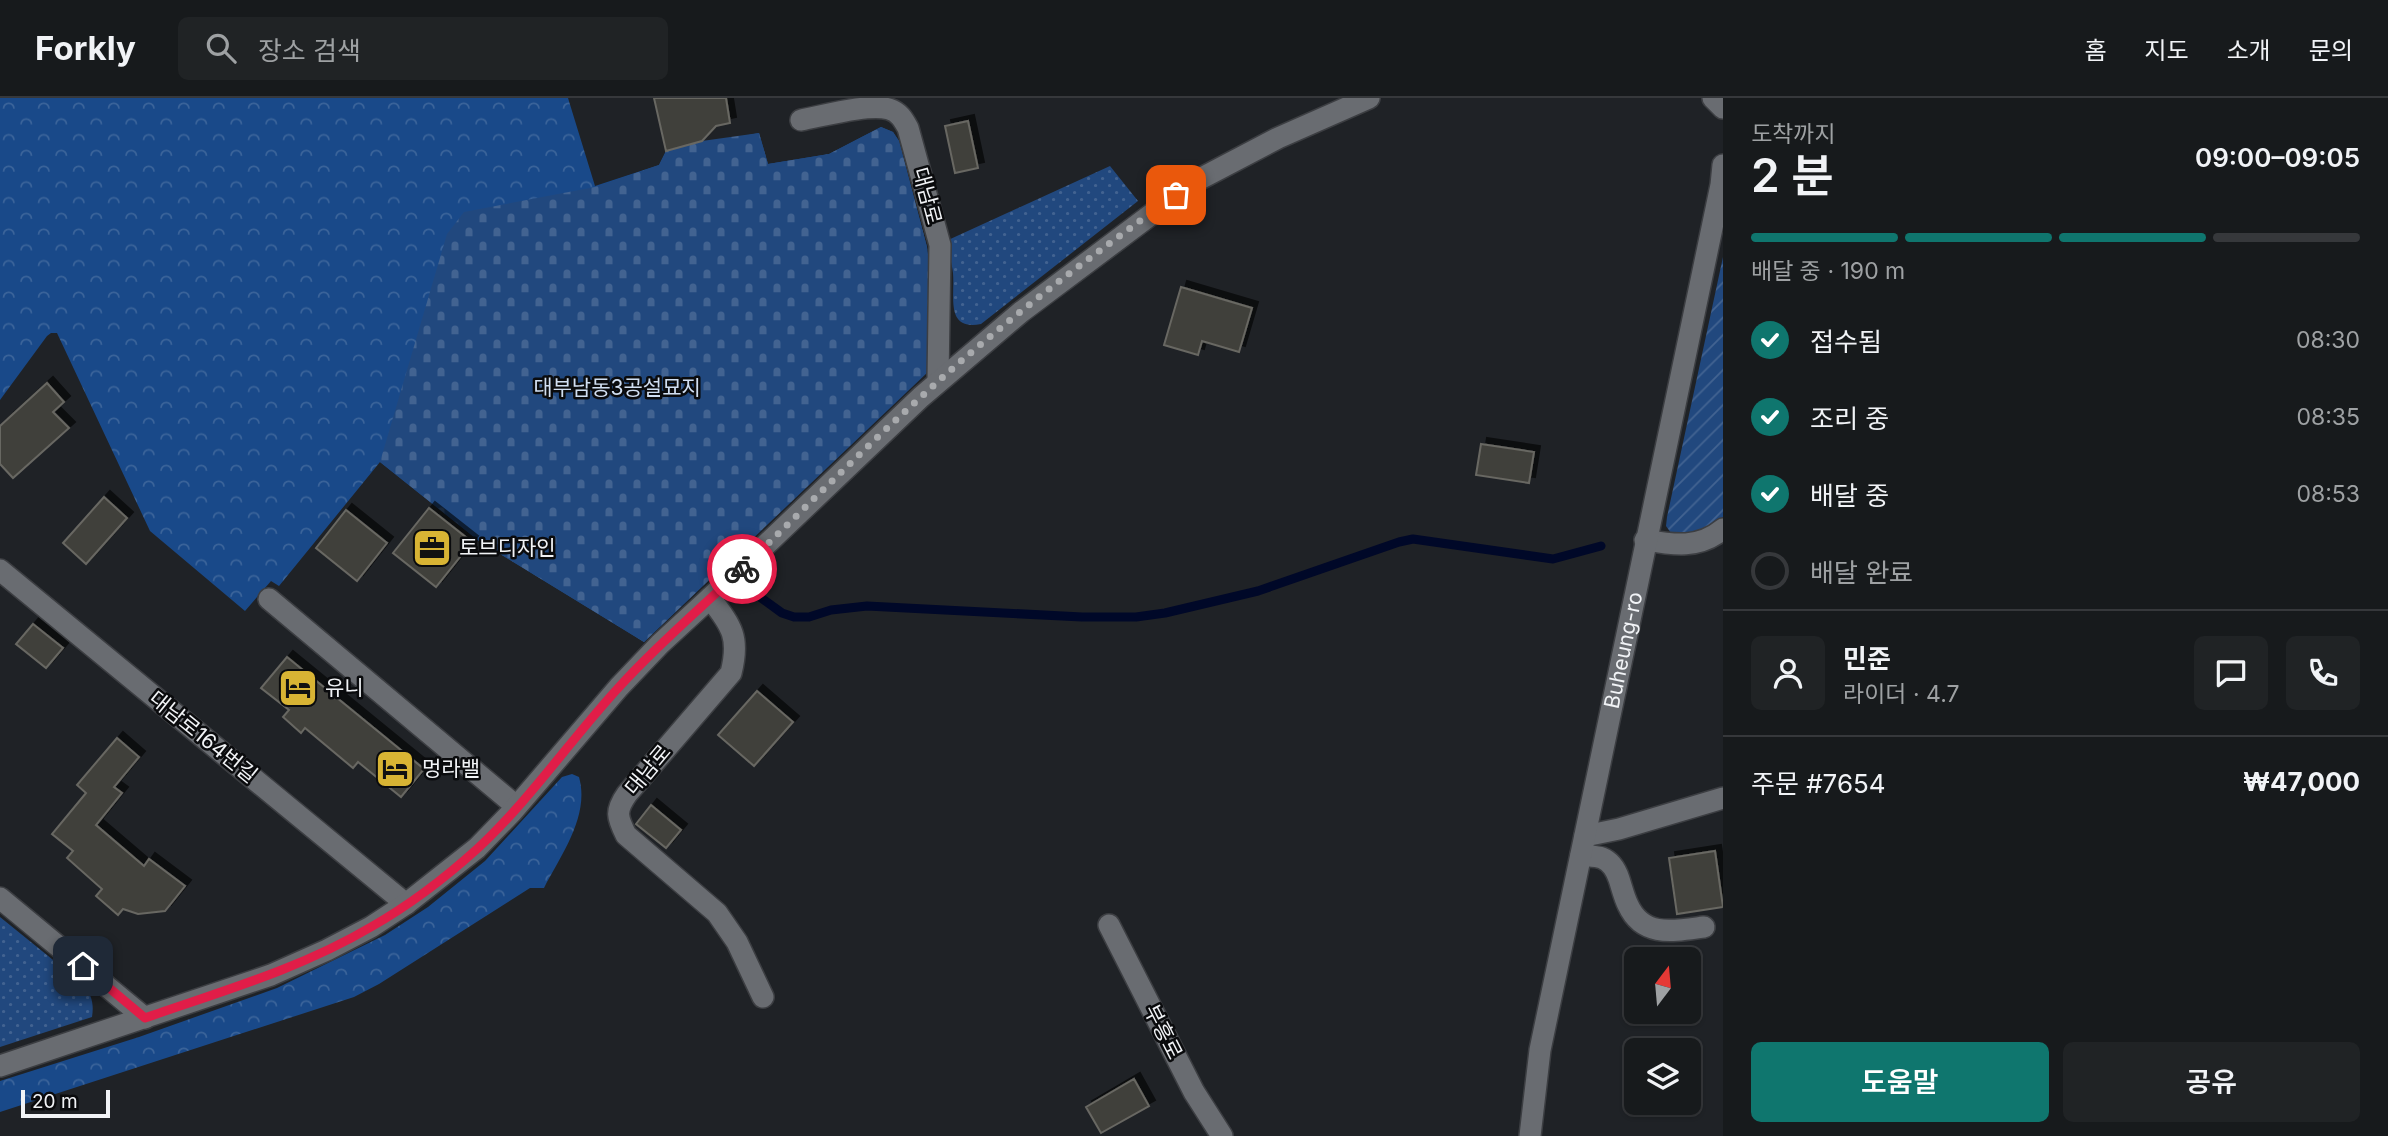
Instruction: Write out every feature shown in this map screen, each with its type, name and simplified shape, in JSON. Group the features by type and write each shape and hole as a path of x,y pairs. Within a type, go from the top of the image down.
{"street":[{"path":"0,1066 271,975 371,927 406,904 477,848 660,644 938,381 1021,312 1196,181 1279,138 1370,98"},
{"path":"1713,98 1723,108"},
{"name":"대남로","path":"801,120 874,107 890,109 901,115 908,128 940,244 938,381"},
{"name":"Buheung-ro","path":"1530,1136 1541,1050 1723,165"},
{"path":"1645,540 1678,545 1697,544 1723,529"},
{"name":"대남로164번길","path":"0,570 406,904"},
{"name":"대남로","path":"710,598 730,624 735,638 736,654 731,673 627,794 619,805 618,821 626,835 717,913 727,926 763,997"},
{"path":"269,599 516,806"},
{"path":"1583,846 1619,829 1723,798"},
{"path":"1583,846 1615,868 1627,903 1642,925 1673,932 1704,927"},
{"path":"0,898 145,1018"},
{"name":"부흥로","path":"1108,925 1194,1092 1222,1136"}],"green space":[{"path":"0,98 568,98 595,186 659,165 666,151 759,133 768,164 829,154 881,127 893,132 899,141 927,247 866,429 644,642 479,541 380,462 279,586 271,581 245,611 150,531 57,333 47,336 0,400"},
{"name":"대부남동3공설묘지","path":"881,127 893,132 899,141 927,247 930,268 929,371 644,642 479,541 380,462 447,234 464,212 595,187 659,165 666,151 702,141 759,133 768,164 829,154"},
{"path":"1110,166 1138,201 981,324 970,325 962,322 954,310 953,273 946,241"},
{"path":"1723,257 1723,517 1694,535 1671,533 1666,526 1667,517"},
{"path":"572,774 579,777 581,806 572,835 544,888 530,888 379,984 354,997 0,1112 0,1081 139,1037 277,988 385,935 428,907 485,861 562,777"},
{"path":"0,917 84,985 92,1000 92,1017 0,1047"}],"building":[{"path":"654,98 726,98 730,123 716,126 702,141 666,151"},
{"path":"968,121 978,168 955,173 945,126"},
{"path":"1181,287 1252,308 1239,352 1202,341 1198,355 1164,345"},
{"path":"47,383 64,402 53,412 69,428 13,478 0,464 0,426"},
{"path":"1481,444 1534,452 1529,483 1476,475"},
{"path":"104,497 127,518 86,564 63,543"},
{"path":"429,508 472,542 436,587 393,553"},
{"path":"346,510 387,543 357,581 316,548"},
{"path":"33,624 63,648 46,668 16,644"},
{"path":"287,657 424,769 401,797 358,762 353,768 305,728 301,733 283,717 289,710 261,688"},
{"path":"757,691 793,722 754,766 718,735"},
{"path":"117,738 139,757 114,787 122,793 96,825 144,866 149,859 185,886 165,911 138,914 123,909 118,915 96,896 102,889 67,858 73,851 52,834 86,793 77,785"},
{"path":"651,805 681,830 666,848 636,824"},
{"path":"1715,851 1723,907 1677,914 1669,858"},
{"path":"1134,1079 1149,1106 1101,1133 1086,1107"}],"waterway":[{"path":"753,592 782,613 794,617 809,617 831,610 867,606 1082,617 1136,617 1165,613 1258,591 1413,539 1553,559 1601,546"}],"way so far":[{"path":"742,569 955,367 1021,312 1176,195"}],"place":[{"name":"토브디자인","path":"432,548"},
{"name":"유니","path":"298,688"},
{"name":"멍라밸","path":"395,769"}],"route":[{"path":"83,966 145,1018 271,975 371,927 406,904 477,848 512,812 619,687 660,644 742,569"}]}
